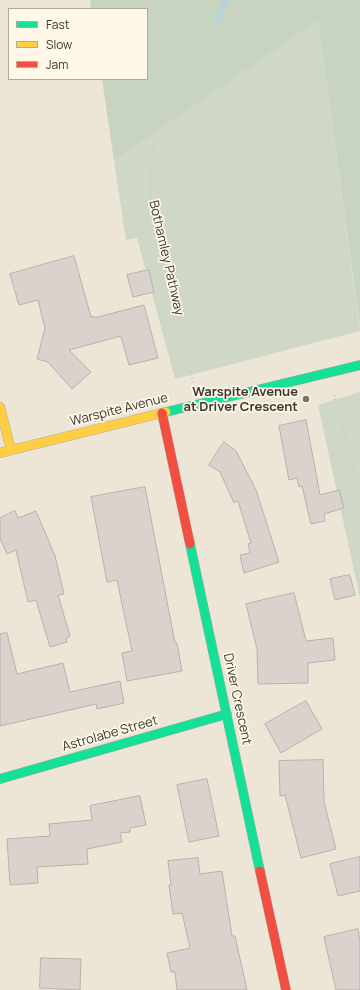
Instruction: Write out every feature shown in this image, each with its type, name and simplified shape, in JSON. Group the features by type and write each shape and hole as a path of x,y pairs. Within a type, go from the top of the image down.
{"street":[{"name":"Warspite Avenue","path":"0,453 360,365"},
{"path":"0,407 11,450"},
{"name":"Driver Crescent","path":"162,413 286,990"},
{"name":"Astrolabe Street","path":"0,778 227,714"}],"path":[{"name":"Bothamley Pathway","path":"197,404 190,362 151,203 151,172 155,135 205,0"},
{"path":"328,373 360,492"}],"green space":[{"path":"90,0 360,0 360,327 318,20 114,161 102,80 148,80 148,8 91,8"},
{"path":"318,19 360,331 175,379 137,238 126,240 114,161"},
{"path":"360,392 360,598 318,405"}],"building":[{"path":"74,256 91,317 94,316 94,318 144,305 158,358 129,365 121,336 69,350 91,372 72,389 48,362 37,359 45,328 38,300 19,305 10,274"},
{"path":"149,270 154,292 133,297 127,275"},
{"path":"306,420 320,495 339,490 344,508 324,514 325,521 311,524 302,486 299,487 297,478 289,480 279,426"},
{"path":"224,442 236,451 256,490 279,562 244,573 240,555 250,553 248,544 251,543 238,501 234,503 220,472 209,465"},
{"path":"145,487 175,643 177,643 182,671 127,681 122,653 132,651 117,580 107,582 91,497"},
{"path":"15,511 18,518 36,511 55,556 64,594 58,595 70,636 66,638 67,642 50,647 36,600 28,602 16,550 7,554 0,538 0,518"},
{"path":"350,575 355,595 335,600 330,579"},
{"path":"294,593 306,641 333,638 335,660 308,663 308,683 258,684 257,649 246,604"},
{"path":"7,633 17,674 63,663 70,692 120,681 124,703 97,709 96,704 0,726 0,634"},
{"path":"306,701 322,729 281,753 265,724"},
{"path":"323,760 324,802 336,849 301,858 285,795 280,796 279,761"},
{"path":"207,779 219,836 189,842 177,785"},
{"path":"140,796 146,825 130,828 130,832 120,833 122,842 87,849 88,864 37,867 38,883 10,885 7,839 50,836 49,824 92,820 90,806"},
{"path":"360,857 360,891 338,896 330,864"},
{"path":"198,858 200,874 222,871 232,936 235,936 247,990 177,990 175,972 171,972 167,953 190,948 182,913 173,914 169,885 171,885 168,861"},
{"path":"358,929 360,940 360,990 336,990 324,937"},
{"path":"41,958 81,959 80,990 40,988"}],"waterway":[{"path":"217,20 226,0"}],"traffic: fast":[{"path":"166,412 360,365"},
{"path":"190,544 260,871"},
{"path":"0,779 227,714"}],"traffic: slow":[{"path":"0,407 11,450"},
{"path":"0,453 166,412"}],"traffic: jam":[{"path":"162,413 190,544"},
{"path":"260,871 286,990"}],"place":[{"name":"Warspite Avenue at Driver Crescent","path":"306,399"}]}
